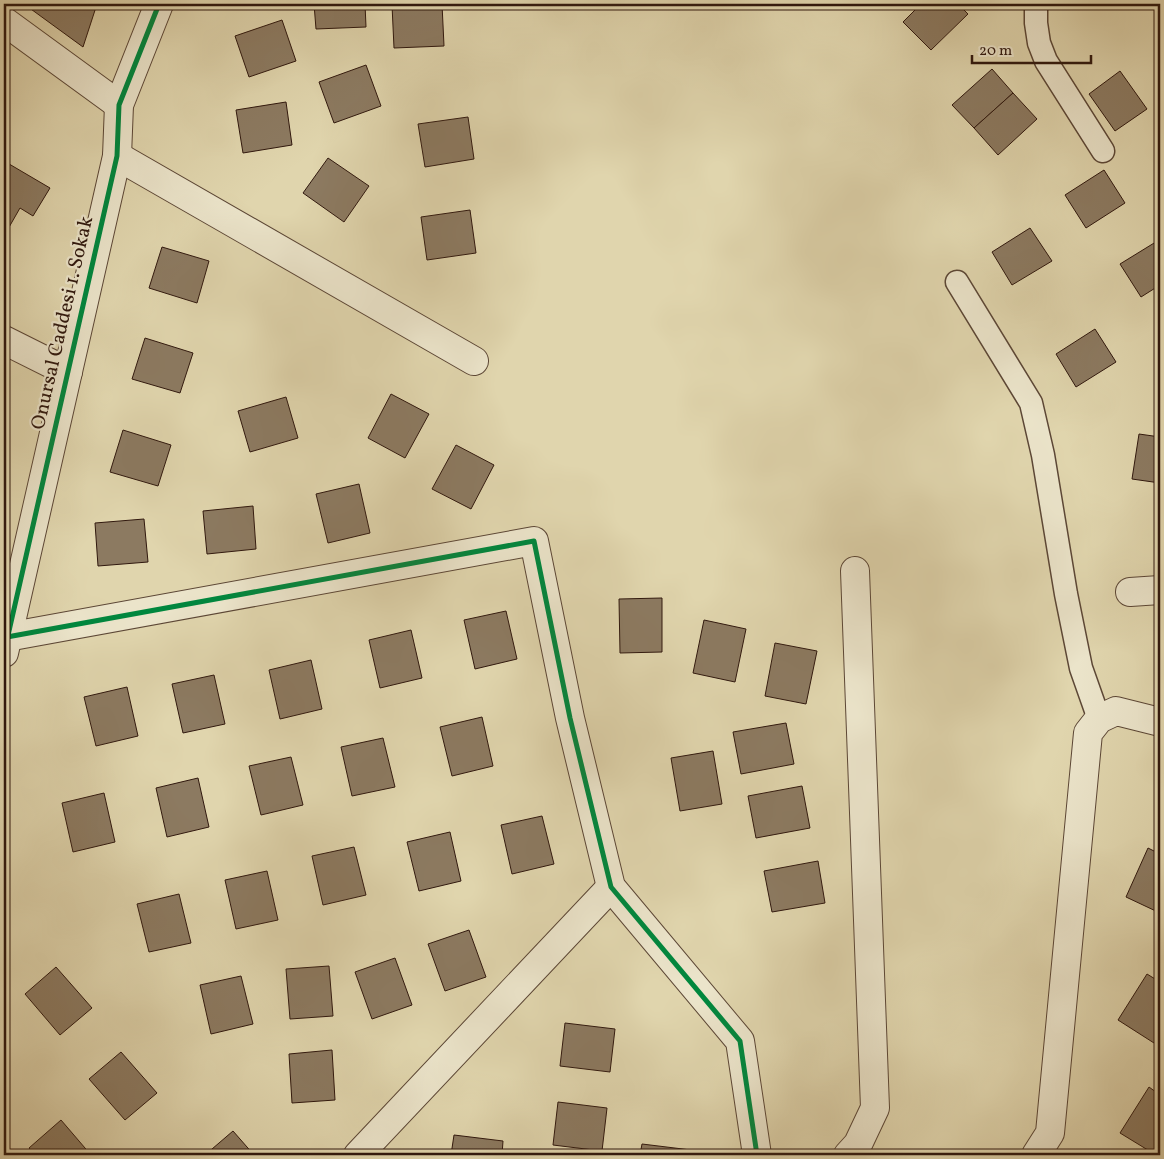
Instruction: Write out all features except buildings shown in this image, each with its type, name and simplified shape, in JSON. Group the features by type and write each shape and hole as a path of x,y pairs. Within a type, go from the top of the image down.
{"street":[{"name":"Onursal Caddesi 1. Sokak","path":"5,645 117,156 119,105 159,4"},
{"path":"4,21 119,105"},
{"path":"117,156 474,361"},
{"path":"4,340 68,372"},
{"path":"5,645 534,541 570,718 611,887 740,1040 757,1155"},
{"path":"848,1155 858,1144 875,1108 855,572"},
{"path":"1130,592 1160,590"},
{"path":"1036,1155 1050,1133 1088,732 1099,719 1116,711 1160,722"},
{"path":"358,1155 611,887"}],"lane":[{"path":"1036,4 1039,43 1046,61 1104,151"},
{"path":"957,282 1031,403 1081,668 1099,719"}],"cycle path":[{"path":"4,653 117,156 119,105 159,4"},
{"path":"7,637 534,541 570,718 611,887 740,1041 757,1155"}]}
